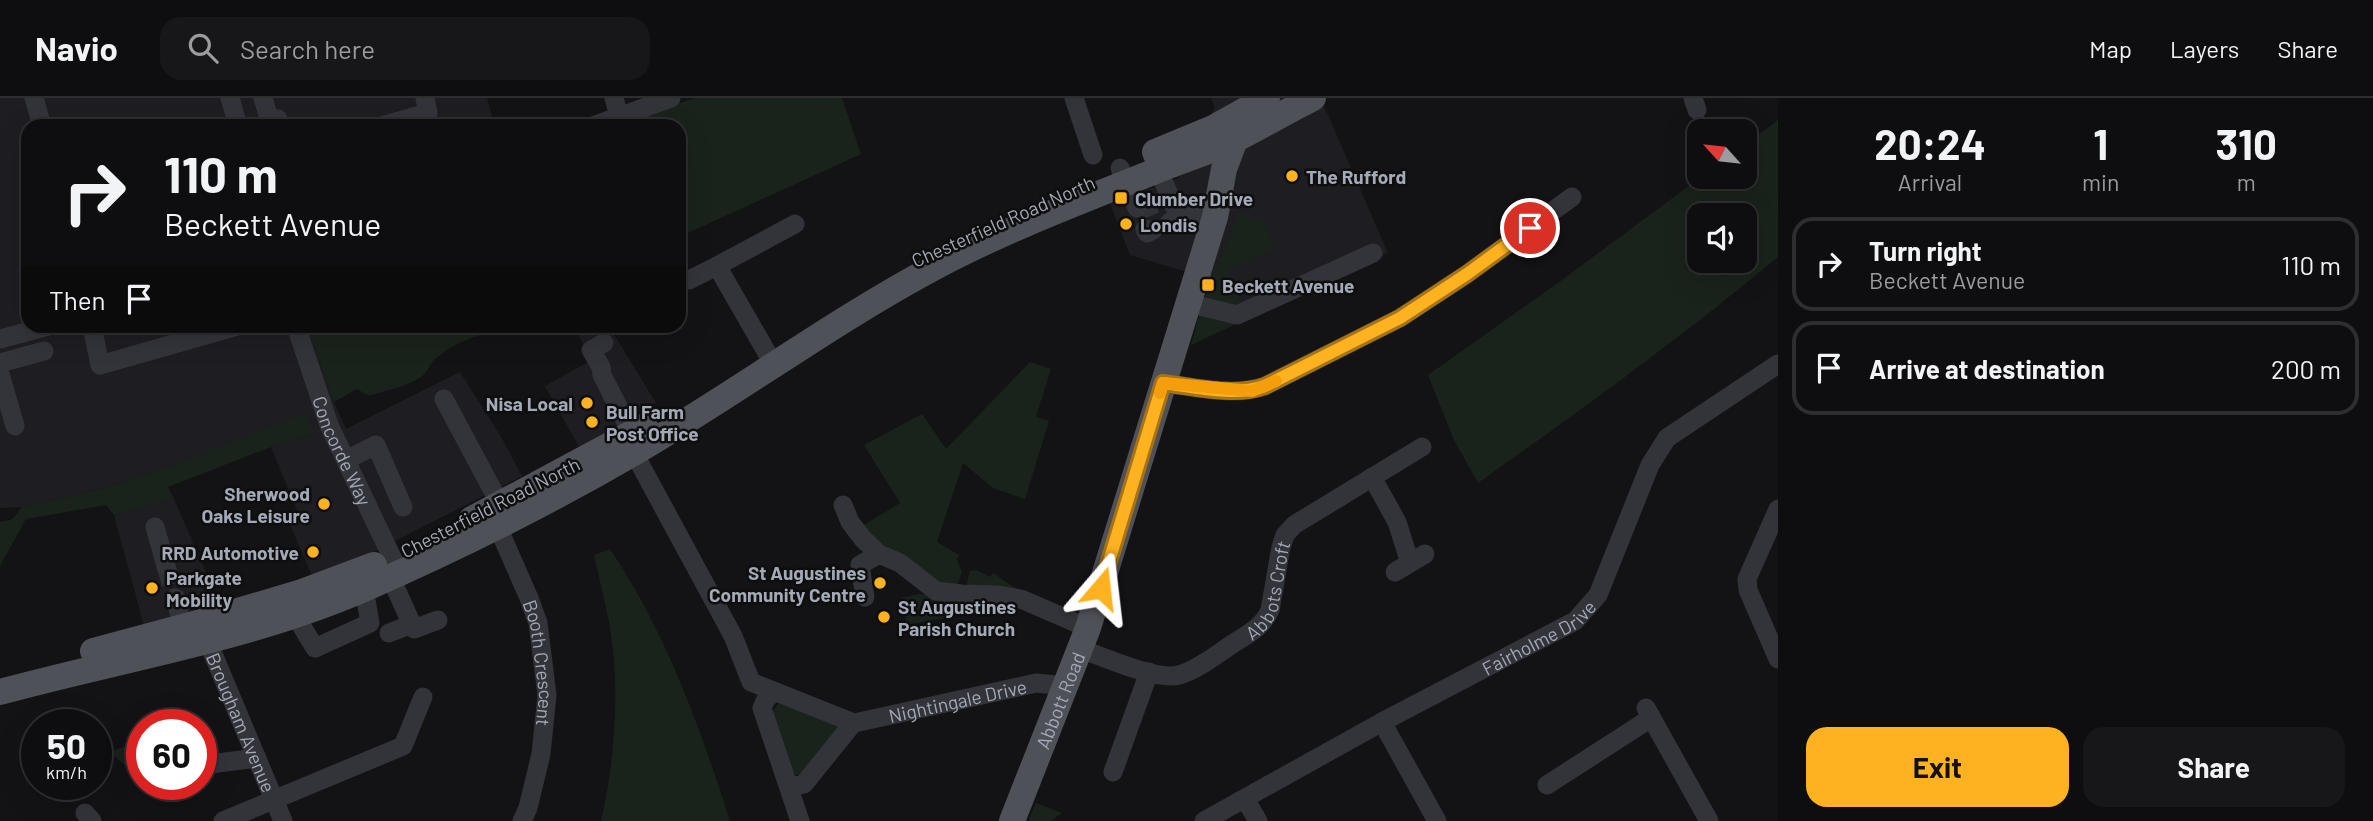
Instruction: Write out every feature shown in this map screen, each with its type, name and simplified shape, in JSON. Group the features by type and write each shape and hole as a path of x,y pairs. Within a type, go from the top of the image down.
{"main road":[{"path":"1257,108 1272,98"},
{"name":"Chesterfield Road North","path":"1161,162 1209,130 1257,108 1313,98"},
{"name":"Abbott Road","path":"1012,821 1084,639 1188,303 1234,140 1257,108"},
{"name":"Abbott Road","path":"1216,206 1238,178 1257,108"},
{"name":"Chesterfield Road North","path":"0,676 197,630 295,615 364,589 394,569 496,513 633,443 864,299 907,264 1001,217 1234,140"},
{"path":"1161,162 1201,165 1206,169 1214,178 1216,206"},
{"name":"Chesterfield Road North","path":"0,692 77,671 141,658 197,630 302,592 360,572 394,569"}],"street":[{"path":"34,98 40,119"},
{"path":"230,98 236,119"},
{"path":"263,98 269,119"},
{"path":"410,119 428,113 425,98"},
{"path":"601,119 616,107 671,98"},
{"path":"1074,98 1093,155"},
{"path":"1161,162 1166,199 1162,224 1216,206"},
{"path":"1123,175 1137,208"},
{"path":"1163,383 1239,391 1252,391 1265,386 1400,318 1467,274 1572,197"},
{"path":"689,280 795,224"},
{"path":"1188,303 1237,315 1373,253"},
{"path":"717,266 770,358"},
{"path":"1,335 21,331"},
{"path":"93,333 100,365 212,333"},
{"name":"Concorde Way","path":"298,333 329,425 394,569 412,624"},
{"path":"604,343 592,350 633,443 733,636 751,682 849,721 850,727 804,784 795,786 787,782"},
{"path":"0,363 44,351"},
{"path":"0,374 15,426"},
{"name":"Fairholme Drive","path":"1204,821 1382,722 1575,621 1598,595 1650,465 1667,438 1774,374"},
{"name":"Booth Crescent","path":"444,399 496,513 538,623 547,695 541,754 522,821"},
{"path":"346,460 376,445 403,507"},
{"name":"Abbots Croft","path":"843,505 850,522 879,554 900,562 936,591 998,594 1021,599 1084,639 1149,672 1163,676 1183,674 1257,628 1265,620 1270,610 1285,535 1294,525 1422,447"},
{"path":"1372,477 1397,522 1410,563"},
{"path":"1778,509 1747,579 1748,590 1778,659"},
{"path":"155,527 166,566"},
{"path":"865,597 860,565 879,554"},
{"path":"295,615 315,648 370,623 364,589"},
{"name":"Brougham Avenue","path":"175,598 197,630 284,821"},
{"path":"389,633 412,624 414,629 438,620"},
{"path":"1113,772 1149,672"},
{"name":"Nightingale Drive","path":"850,724 1036,683 1066,686"},
{"path":"775,692 766,699 762,708 800,821"},
{"path":"223,821 403,746 423,696"},
{"path":"1547,785 1648,713 1709,821"},
{"path":"1382,722 1437,821"},
{"path":"217,763 257,758"},
{"path":"1245,799 1258,821"}],"shaded area":[{"path":"0,98 487,98 493,119 21,119 21,333 309,333 346,429 460,372 522,476 372,553 312,576 287,518 298,513 271,447 312,434 187,460 105,488 22,507 0,508"},
{"path":"695,98 842,98 861,154 686,234 686,119 631,119"},
{"path":"1211,98 1318,98 1325,108 1388,253 1191,345 1210,279 1130,255 1110,204 1178,178 1215,107"},
{"path":"1778,120 1778,257 1631,373 1478,483 1454,440 1428,375 1687,187 1757,189 1757,136"},
{"path":"1239,212 1257,219 1261,217 1275,249 1227,270 1243,303 1241,307 1204,302 1214,266 1218,267"},
{"path":"1200,313 1250,317 1191,345"},
{"path":"309,333 487,333 442,353 423,375 409,383 369,396 357,389 334,402"},
{"path":"577,333 613,333 656,403 579,447 545,386 590,361 591,357"},
{"path":"1030,362 1051,369 1036,417 1049,421 1025,499 993,488 963,463 937,542 959,555 957,560 962,572 957,587 946,588 859,528 900,503 864,445 922,414 946,449"},
{"path":"306,413 312,434 168,487 174,499 114,515 106,505 26,519 0,566 0,522 13,519 22,507 105,488 187,460"},
{"path":"174,499 219,602 144,626 114,515"},
{"path":"610,549 648,613 680,681 730,821 601,821 613,750 615,675 610,628 594,555"},
{"path":"976,570 990,577 993,573 1018,590 970,589 967,583 970,571"},
{"path":"920,594 1018,603 907,625 905,615 909,614 908,606 902,606 901,598"},
{"path":"780,701 842,724 804,777 792,773 772,712"},
{"path":"126,746 126,766 112,754 112,751"},
{"path":"1036,803 1062,813 1050,821 1028,821"}],"tunnel":[{"path":"1138,211 1162,201"},
{"path":"166,566 175,598"}],"slow traffic":[{"path":"1160,393 1163,383 1252,391 1276,381"}],"place":[{"name":"The Rufford","path":"1292,176"},
{"name":"Clumber Drive","path":"1121,198"},
{"name":"Londis","path":"1126,224"},
{"name":"Beckett Avenue","path":"1208,285"},
{"name":"Nisa Local","path":"587,403"},
{"name":"Bull Farm Post Office","path":"592,422"},
{"name":"Sherwood Oaks Leisure","path":"324,504"},
{"name":"RRD Automotive","path":"313,552"},
{"name":"St Augustines Community Centre","path":"880,583"},
{"name":"Parkgate Mobility","path":"152,588"},
{"name":"St Augustines Parish Church","path":"884,617"}],"route":[{"path":"1101,588 1163,383 1239,391 1252,391 1265,386 1400,318 1530,228"}]}
